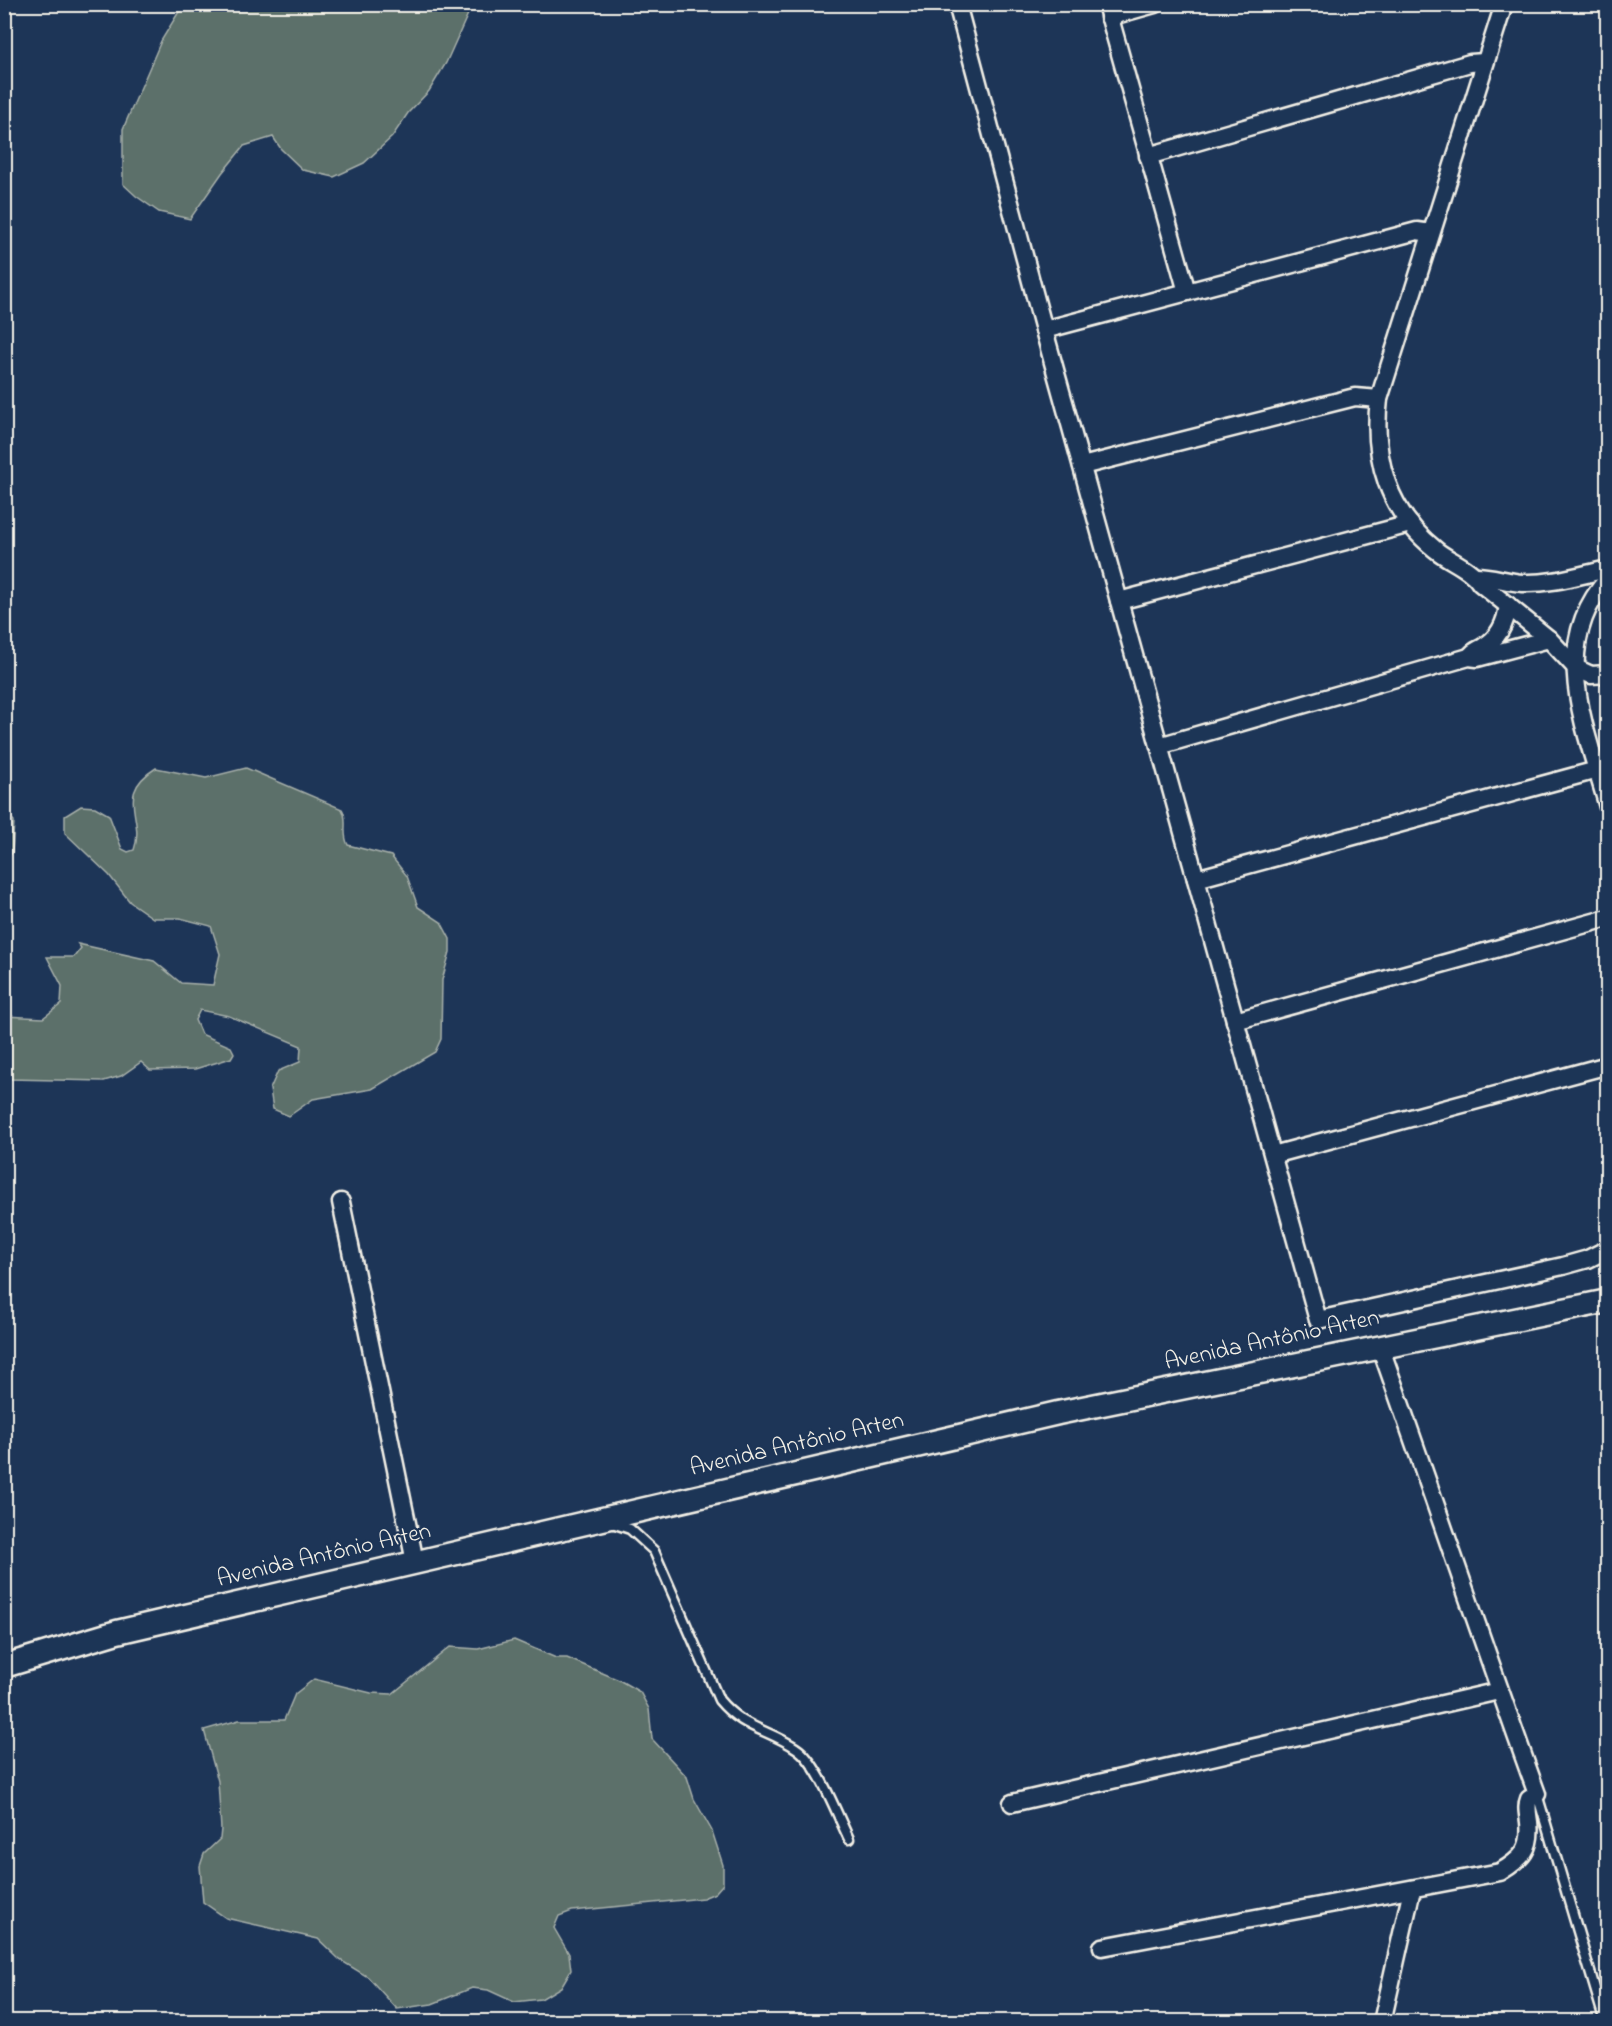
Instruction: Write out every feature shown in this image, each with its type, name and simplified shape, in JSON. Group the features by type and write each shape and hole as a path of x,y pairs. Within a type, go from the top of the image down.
{"street":[{"path":"957,4 1044,330 1318,1320 1563,1266 1588,1259 1608,1249"},
{"path":"1155,4 1108,11 1187,292"},
{"path":"1504,4 1379,399 1377,437 1390,492 1410,524 1436,550 1476,576 1522,583 1541,583 1557,582 1608,569"},
{"path":"1148,156 1470,63 1485,63"},
{"path":"1044,330 1417,231 1431,233"},
{"path":"1082,466 1355,397 1379,399"},
{"path":"1119,601 1410,524"},
{"path":"1476,576 1480,583 1549,639 1576,668 1591,675 1608,674"},
{"path":"1608,579 1592,599 1579,627 1576,642 1577,696 1608,807"},
{"path":"1469,657 1498,634 1508,605"},
{"path":"1159,746 1469,657 1477,658 1549,639"},
{"path":"1196,879 1597,770"},
{"path":"1235,1021 1608,918"},
{"path":"1273,1155 1608,1065"},
{"path":"340,1202 415,1562"},
{"name":"Avenida Antônio Arten","path":"4,1666 117,1632 1058,1413 1608,1301"},
{"path":"1102,1947 1500,1872 1518,1861 1527,1849 1529,1829 1527,1804 1529,1798 1537,1794 1380,1346"},
{"path":"1012,1803 1499,1691"},
{"path":"1382,2022 1412,1889"}],"lane":[{"path":"600,1518 630,1529 654,1551 719,1700 736,1718 797,1748 807,1757 849,1839"},
{"path":"1537,1794 1605,2022"}],"green space":[{"path":"184,4 472,5 446,63 429,91 408,113 392,137 364,163 334,177 303,170 281,149 273,137 244,146 190,219 159,212 123,184 123,129 161,41"},
{"path":"156,768 206,778 246,768 342,809 348,845 391,856 407,876 418,907 441,922 450,939 450,952 442,980 441,1039 435,1052 372,1089 313,1099 289,1116 273,1109 270,1089 278,1071 300,1062 301,1046 229,1016 200,1010 195,1020 201,1034 231,1047 234,1053 231,1058 195,1069 150,1070 141,1062 121,1076 104,1081 9,1079 5,1074 5,1016 43,1018 61,1004 62,986 47,957 74,957 81,948 78,944 154,961 181,983 213,985 220,954 211,926 180,918 153,918 130,902 109,875 65,833 65,816 81,806 95,807 109,815 122,849 128,852 134,850 137,838 133,797 143,778"},
{"path":"5,812 14,821 12,853 5,861"},
{"path":"514,1640 556,1658 567,1658 619,1680 640,1692 649,1709 652,1739 687,1777 694,1799 712,1831 723,1865 723,1884 715,1893 703,1898 572,1911 559,1916 554,1928 569,1954 571,1970 561,1987 541,1999 514,2002 488,1990 472,1988 432,2004 397,2009 368,1977 340,1960 318,1939 226,1918 203,1902 200,1866 204,1854 220,1839 221,1829 218,1781 204,1730 239,1720 284,1720 295,1694 314,1679 371,1693 392,1694 450,1647 478,1649"}]}
